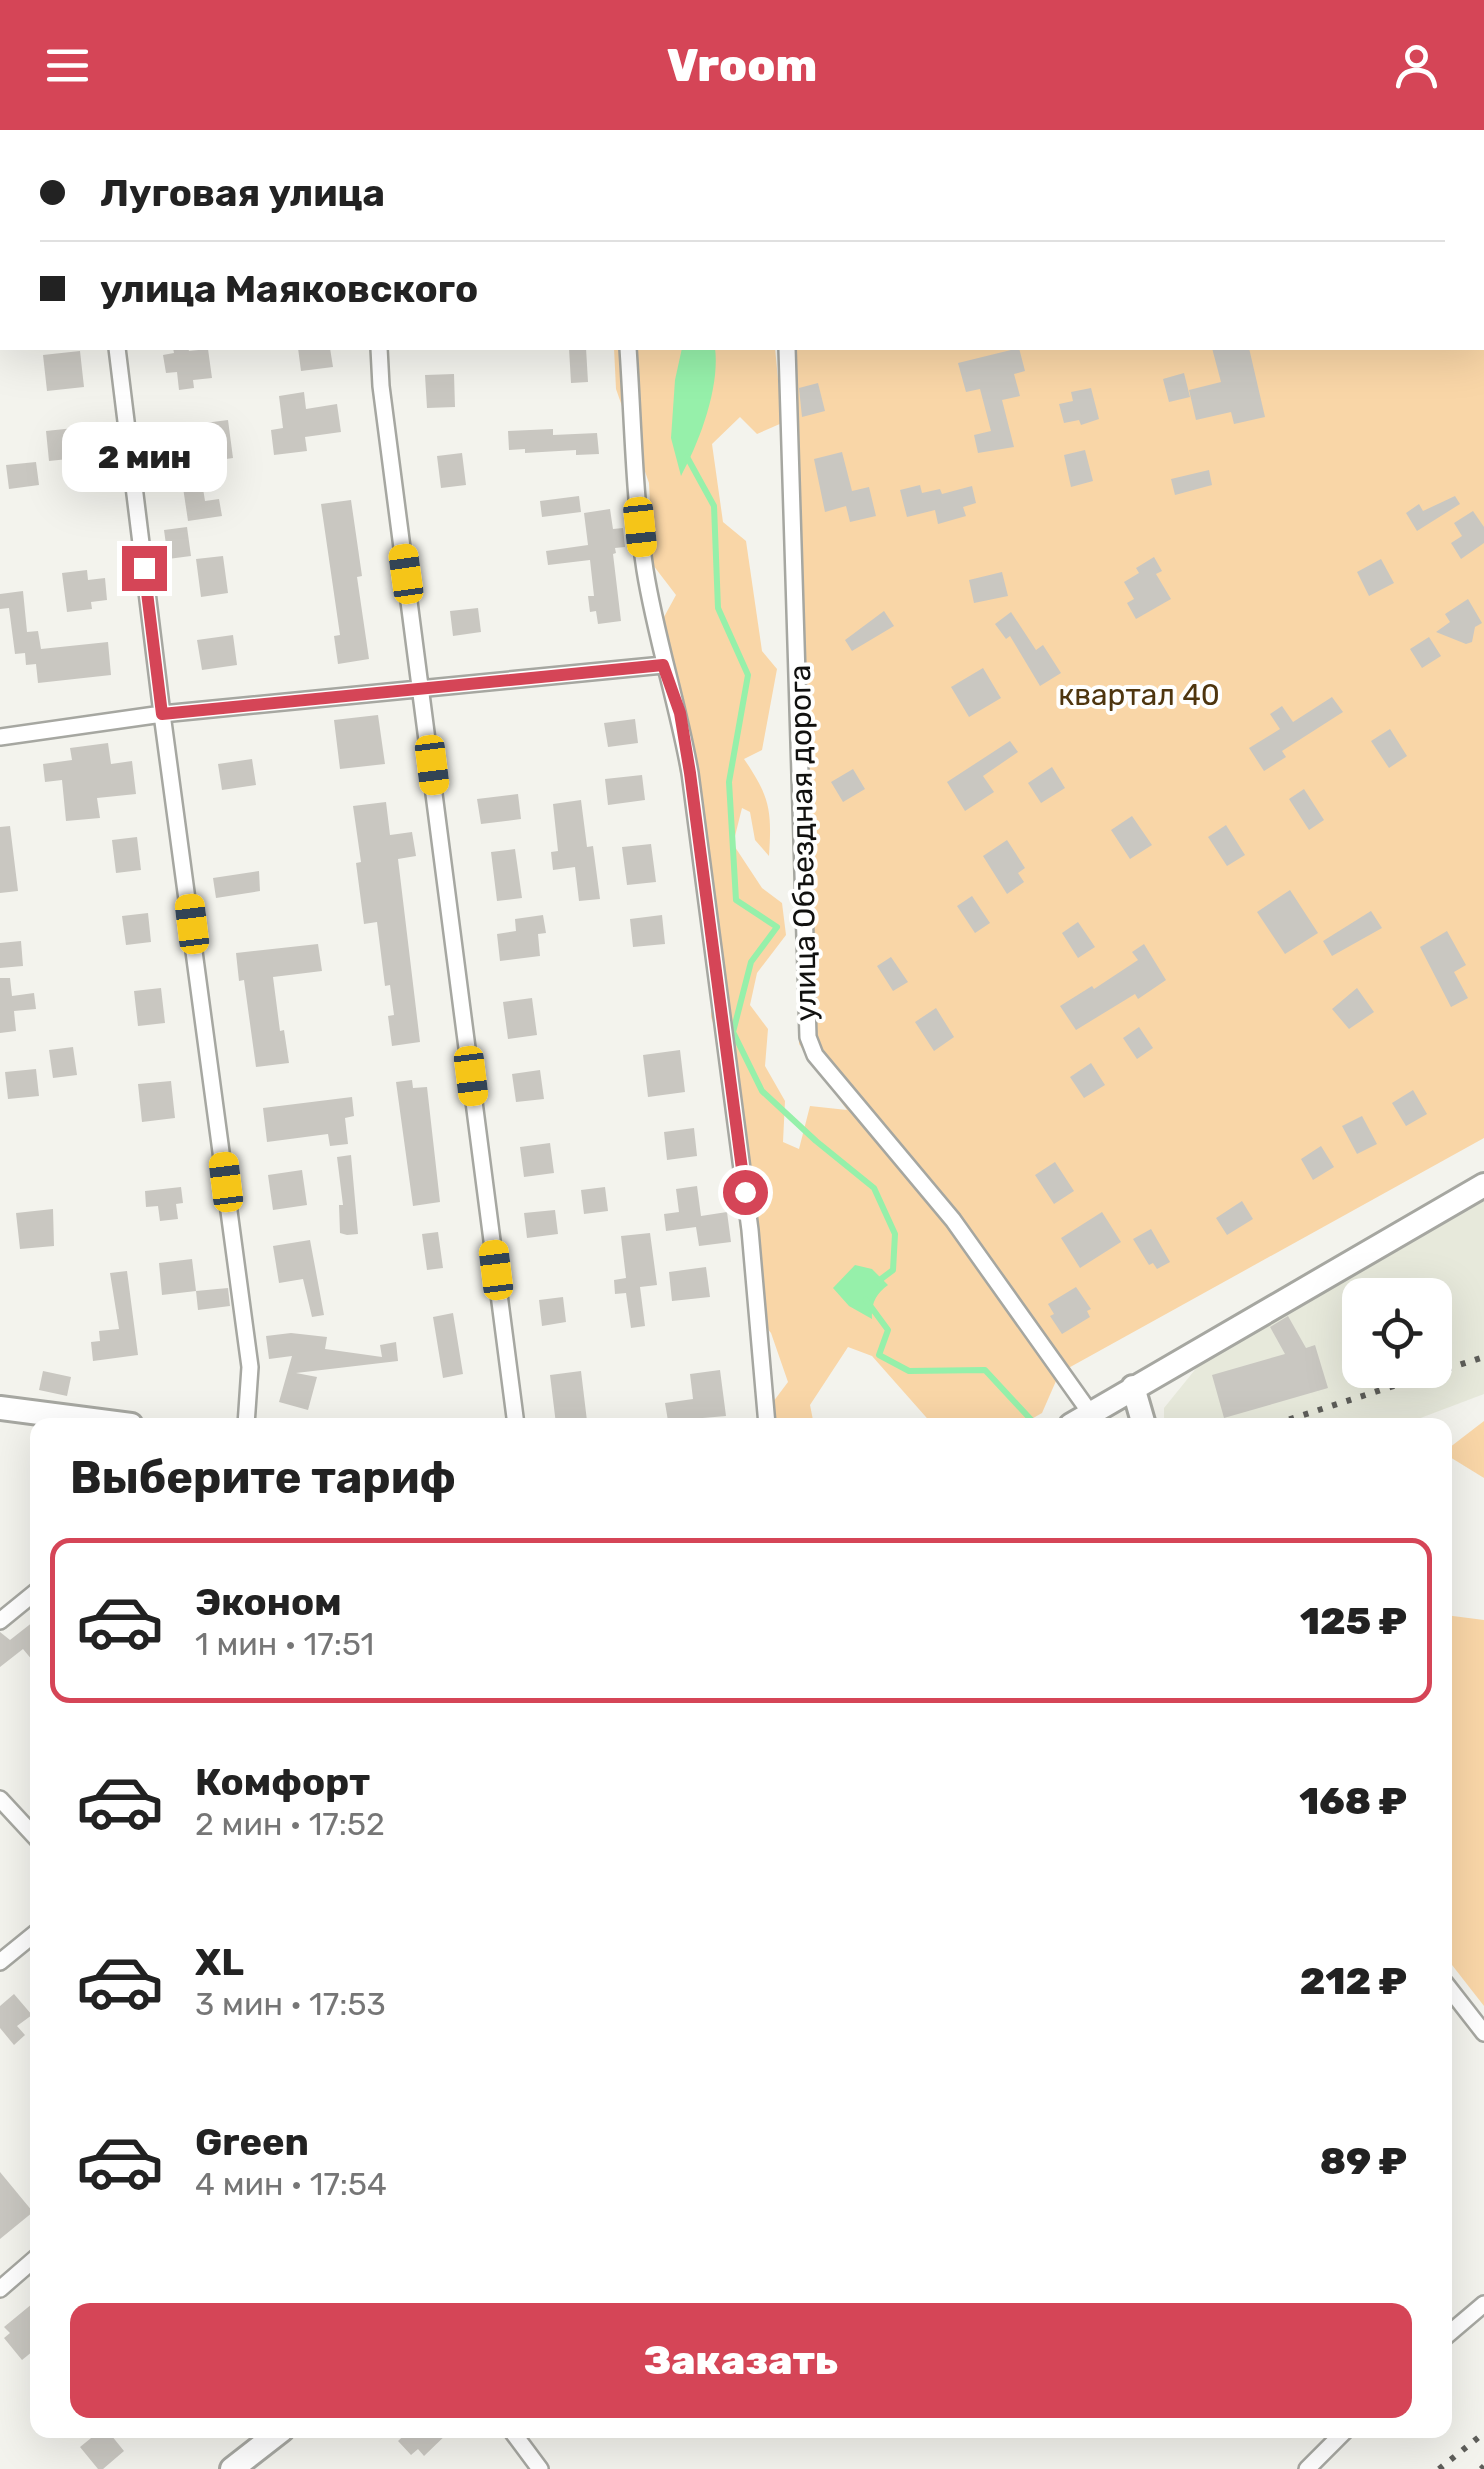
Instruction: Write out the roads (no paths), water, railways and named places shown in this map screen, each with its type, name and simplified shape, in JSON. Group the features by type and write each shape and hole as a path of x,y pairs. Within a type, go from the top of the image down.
{"street":[{"path":"117,350 250,1367 246,1418"},
{"path":"379,350 515,1418"},
{"path":"628,350 640,527 663,665 680,713 690,773 750,1230 766,1418"},
{"name":"улица Объездная дорога","path":"788,350 808,1037 815,1055 952,1220 1062,1372 1081,1418"},
{"path":"0,736 162,714 663,665"},
{"path":"1083,1418 1484,1185"},
{"path":"1133,1387 1142,1418"},
{"path":"0,1408 77,1418"},
{"path":"0,1622 30,1597"},
{"path":"0,1799 30,1831"},
{"path":"0,1962 30,1938"},
{"path":"1452,1992 1484,2033"},
{"path":"0,2289 30,2263"},
{"path":"1452,2330 1484,2304"},
{"path":"232,2469 272,2438"},
{"path":"517,2438 540,2469"},
{"path":"1306,2469 1338,2438"}],"waterway":[{"path":"687,457 714,506 718,608 748,675 729,782 736,900 777,927 751,962 733,1032 762,1091 874,1188 895,1234 893,1270 877,1282"},
{"path":"866,1300 888,1330 879,1355 909,1371 985,1370 1030,1418"}],"railway":[{"path":"1294,1418 1484,1357"},
{"path":"1439,2469 1484,2433"},
{"path":"1481,2469 1484,2466"}],"park label":[{"name":"квартал 40","path":"1139,695"}]}
